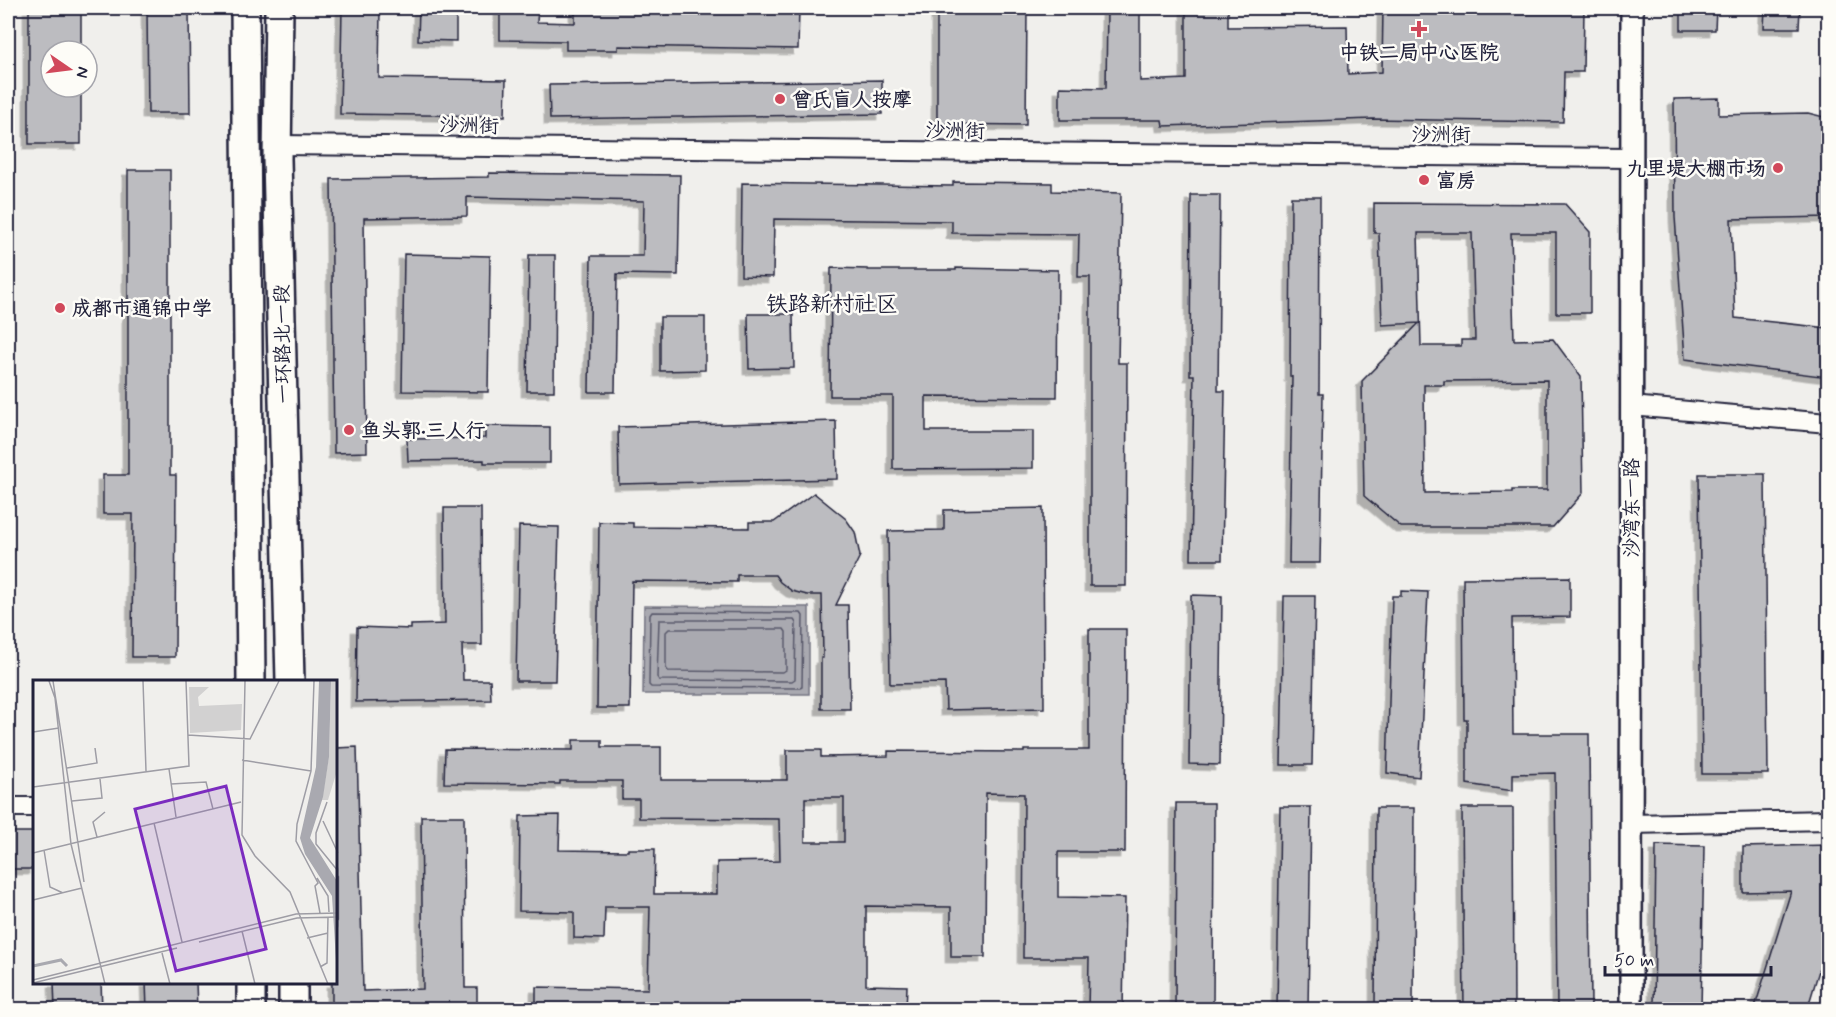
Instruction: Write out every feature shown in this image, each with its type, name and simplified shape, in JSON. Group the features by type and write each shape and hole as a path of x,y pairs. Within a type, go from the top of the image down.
{"main road":[{"name":"一环路北一段","path":"245,8 251,680"},
{"name":"一环路北一段","path":"278,12 277,145 290,680"},
{"path":"251,984 251,1010"},
{"path":"293,984 293,1010"}],"street":[{"name":"沙湾东一路","path":"1631,1010 1632,8"},
{"name":"沙洲街","path":"277,145 1632,158"},
{"path":"1631,406 1828,423"},
{"path":"8,807 33,807"},
{"path":"1631,824 1828,820"}],"water":[{"path":"644,606 809,607 809,694 643,694"}],"building":[{"path":"29,8 81,8 81,39 39,39 39,99 81,99 81,144 29,144"},
{"path":"147,8 189,8 190,113 148,113"},
{"path":"342,8 380,8 379,78 506,80 505,116 340,114"},
{"path":"419,8 456,8 456,41 418,40"},
{"path":"500,8 538,8 537,22 575,23 575,8 799,8 798,49 618,46 618,50 566,50 566,41 500,40"},
{"path":"937,8 1027,8 1026,125 937,124"},
{"path":"1107,8 1140,8 1140,81 1186,79 1186,8 1228,8 1228,27 1347,26 1348,74 1382,72 1383,8 1584,8 1583,72 1564,72 1563,122 1373,119 1163,126 1162,120 1060,120 1060,87 1106,88"},
{"path":"1681,8 1716,8 1715,30 1681,30"},
{"path":"1765,8 1800,8 1799,28 1764,28"},
{"path":"882,80 882,114 550,119 549,85"},
{"path":"1719,98 1719,115 1808,113 1828,118 1828,217 1731,219 1735,318 1828,328 1828,377 1685,359 1675,217 1674,99"},
{"path":"128,170 170,170 170,475 176,475 175,657 132,657 133,514 103,514 103,475 128,475"},
{"path":"489,173 680,175 678,275 617,274 615,392 589,392 591,256 643,256 644,201 467,197 467,216 364,218 367,452 334,453 331,179 489,177"},
{"path":"953,182 1052,183 1052,191 1121,193 1118,363 1127,363 1126,586 1090,586 1090,277 1078,277 1079,234 952,233 952,221 774,219 773,277 741,276 742,183 953,186"},
{"path":"1191,195 1220,195 1218,391 1225,391 1222,560 1191,560 1194,375 1190,375"},
{"path":"1291,197 1320,197 1319,394 1323,394 1320,563 1289,563 1292,376 1290,376"},
{"path":"1374,203 1565,204 1590,232 1590,313 1556,313 1556,233 1511,233 1514,340 1553,339 1581,377 1583,493 1553,527 1401,527 1364,496 1362,381 1419,323 1382,325 1379,233 1374,233","holes":["1418,233 1472,233 1475,340 1461,340 1461,346 1421,346","1547,380 1547,490 1425,493 1424,385 1444,385 1444,381"]},
{"path":"404,254 490,256 488,392 402,391"},
{"path":"529,255 555,255 554,391 527,391"},
{"path":"831,268 1058,270 1057,397 926,396 926,431 1033,431 1033,468 893,469 893,396 830,396"},
{"path":"748,314 793,314 794,368 749,369"},
{"path":"660,317 705,317 705,370 660,371"},
{"path":"836,421 837,479 619,484 618,427"},
{"path":"485,426 550,427 550,463 484,463 484,460 408,461 407,439 485,438"},
{"path":"1699,474 1765,474 1768,774 1702,774"},
{"path":"814,493 846,519 855,532 860,556 836,605 848,605 850,709 821,709 822,595 807,595 792,591 775,575 737,575 737,582 632,581 630,708 597,708 599,522 633,523 633,527 749,528 749,522 774,522"},
{"path":"444,508 481,508 482,645 462,645 463,680 490,680 491,700 356,702 357,627 411,629 411,625 445,624"},
{"path":"1043,508 1044,708 946,710 945,683 890,684 888,531 944,530 944,510"},
{"path":"519,526 559,527 555,681 516,681"},
{"path":"1570,577 1570,617 1512,618 1513,734 1589,734 1591,1010 1557,1010 1555,773 1513,774 1513,791 1467,784 1463,578"},
{"path":"1401,591 1428,592 1419,777 1387,773 1392,596 1401,596"},
{"path":"1191,595 1222,596 1220,765 1189,764"},
{"path":"1284,596 1315,596 1312,765 1281,765"},
{"path":"1089,629 1126,629 1125,852 1058,852 1058,897 1125,898 1123,1010 1088,1010 1089,958 1023,958 1024,794 986,793 985,957 951,957 951,907 866,906 866,985 907,986 906,1010 536,1010 536,987 648,989 650,907 605,907 604,939 574,938 574,912 519,911 520,816 560,815 559,850 655,849 654,894 717,894 717,862 780,861 779,819 639,818 639,799 622,799 622,781 560,781 560,784 444,783 445,749 573,750 573,740 602,740 602,747 661,747 661,780 787,780 787,750 821,750 821,757 888,756 888,751 1089,750","holes":["805,798 844,798 844,842 805,842"]},
{"path":"357,747 363,991 423,989 421,816 464,816 465,988 477,988 477,1010 332,1010 332,984 338,984 338,748"},
{"path":"1176,803 1214,803 1213,1010 1175,1010"},
{"path":"1280,807 1311,807 1308,1010 1277,1010"},
{"path":"1376,808 1414,808 1413,1010 1375,1010"},
{"path":"1462,808 1513,808 1514,1010 1464,1010"},
{"path":"8,832 33,832 33,869 8,869"},
{"path":"1656,845 1704,846 1701,1010 1654,1010"},
{"path":"1828,845 1828,941 1807,1010 1754,1010 1791,891 1743,892 1743,847"},
{"path":"54,984 101,984 102,1010 55,1010"},
{"path":"146,984 196,984 197,1010 147,1010"}],"place":[{"name":"中铁二局中心医院","path":"1419,29"},
{"name":"曾氏盲人按摩","path":"780,99"},
{"name":"九里堤大棚市场","path":"1778,168"},
{"name":"富房","path":"1424,180"},
{"name":"成都市通锦中学","path":"60,308"},
{"name":"鱼头郭·三人行","path":"349,430"}],"district":[{"name":"铁路新村社区","path":"832,303"}]}
